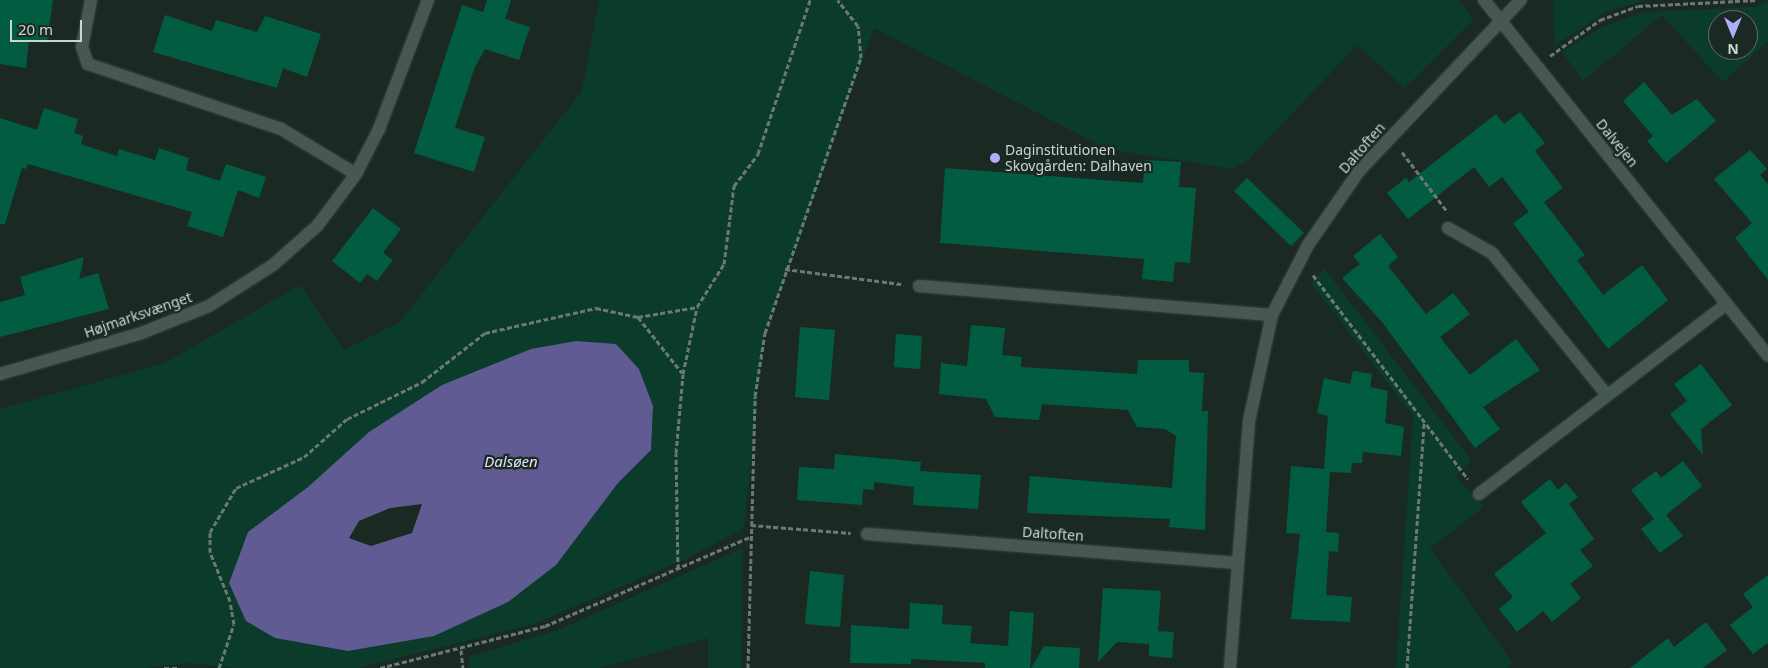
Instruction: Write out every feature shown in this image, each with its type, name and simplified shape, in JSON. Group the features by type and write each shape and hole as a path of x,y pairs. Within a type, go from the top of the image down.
{"street":[{"path":"91,0 82,47 88,64 281,128 356,174"},
{"name":"Højmarksvænget","path":"0,374 139,334 209,306 273,265 318,225 356,174 379,128 428,0"},
{"name":"Dalvejen","path":"1484,0 1768,356"},
{"name":"Daltoften","path":"1230,668 1249,421 1272,314 1301,258 1360,170 1521,0"},
{"path":"1448,228 1492,253 1606,394"},
{"path":"919,286 1272,314"},
{"path":"1479,494 1606,394 1727,304"},
{"name":"Daltoften","path":"867,534 1237,563"}],"path":[{"path":"678,569 676,453 682,374 697,307 724,264 734,186 758,154 810,0"},
{"path":"748,668 755,396 765,333 785,269 861,58 858,26 838,0"},
{"path":"1536,66 1600,20 1638,6 1758,0"},
{"path":"1390,138 1445,206 1448,228"},
{"path":"1301,258 1479,494"},
{"path":"785,269 919,286"},
{"path":"219,668 234,624 230,601 210,552 210,532 236,488 304,457 347,419 422,382 485,333 596,308 638,317 697,307"},
{"path":"638,317 682,374"},
{"path":"1407,668 1424,421"},
{"path":"751,525 867,534"},
{"path":"380,668 461,650 545,626 750,537"},
{"path":"461,650 463,668"},
{"path":"164,668 179,668"}],"green space":[{"path":"599,0 1459,0 1474,19 1405,88 1357,45 1246,162 1232,169 1107,149 874,28 764,340 744,528 686,559 534,624 358,668 235,668 189,663 144,668 0,668 0,409 165,363 300,285 344,350 400,322 582,91","holes":["639,369 653,406 651,450 618,483 229,583 248,532 308,487"]},
{"path":"1553,0 1646,0 1607,11 1554,46"},
{"path":"1768,1 1768,41 1758,50 1758,10 1708,10 1708,60 1747,60 1723,82 1662,15 1583,81 1562,52 1602,27 1643,12 1754,7"},
{"path":"1324,268 1471,460 1456,477 1484,507 1430,548 1513,663 1507,668 1396,668 1413,416 1311,283"},
{"path":"743,548 742,668 708,668 708,638 601,668 470,668 468,657 558,630"}],"water":[{"name":"Dalsøen","path":"576,341 616,344 639,369 653,406 651,450 618,483 556,565 508,602 434,636 348,651 275,638 246,621 229,583 248,532 308,487 369,432 442,385 531,349","holes":["422,504 412,533 371,546 349,538 359,521 390,508"]}],"building":[{"path":"0,0 53,0 47,43 29,40 26,68 0,64"},
{"path":"487,0 511,0 505,19 530,27 519,60 485,49 474,69 455,128 485,137 474,172 414,153 462,5 483,12"},
{"path":"165,15 212,31 216,20 257,32 265,16 321,34 307,77 283,68 277,88 153,52"},
{"path":"1644,82 1672,115 1697,99 1716,121 1666,163 1647,141 1653,136 1623,101"},
{"path":"44,108 78,119 74,133 83,136 81,144 117,156 119,149 155,160 159,148 189,158 186,170 220,181 226,164 266,177 259,198 238,190 223,237 187,226 192,212 28,164 26,169 22,168 5,224 0,224 0,118 37,130"},
{"path":"1520,112 1545,143 1535,151 1563,188 1544,202 1585,255 1577,260 1603,295 1642,265 1668,300 1608,349 1513,223 1529,212 1502,177 1489,187 1474,167 1408,219 1387,193 1406,178 1409,182 1496,114 1504,124"},
{"path":"1750,150 1767,169 1760,175 1768,184 1768,280 1735,238 1752,223 1714,179"},
{"path":"1145,160 1181,162 1179,187 1196,188 1190,263 1175,262 1173,282 1142,279 1144,259 940,243 945,168 1143,183"},
{"path":"1247,178 1304,233 1291,246 1234,191"},
{"path":"373,208 401,229 383,253 393,260 377,281 367,274 360,283 332,261"},
{"path":"1380,234 1398,257 1388,266 1426,314 1453,293 1470,314 1440,337 1470,375 1516,339 1540,370 1483,407 1500,429 1475,448 1382,322 1342,278 1360,264 1353,256"},
{"path":"84,257 79,279 98,273 109,309 0,337 0,302 25,295 20,277"},
{"path":"971,325 1005,328 1002,355 1022,357 1021,367 1137,374 1138,360 1189,360 1189,372 1204,373 1202,411 1208,411 1205,530 1169,527 1170,519 1027,513 1030,476 1172,488 1176,436 1165,429 1137,427 1128,410 1042,404 1039,420 995,417 986,399 939,394 941,363 967,366"},
{"path":"800,327 835,330 829,400 795,397"},
{"path":"896,334 922,336 920,369 894,367"},
{"path":"1701,364 1732,405 1701,429 1703,455 1670,414 1687,401 1674,384"},
{"path":"1353,371 1372,374 1370,387 1388,391 1385,423 1404,427 1401,456 1363,452 1362,463 1352,463 1351,473 1330,472 1326,532 1339,533 1338,552 1329,551 1326,595 1352,597 1350,622 1291,619 1300,534 1286,533 1291,466 1324,469 1328,416 1317,413 1324,378 1350,384"},
{"path":"835,454 921,462 920,471 981,475 978,509 913,505 914,487 874,482 874,490 863,489 862,505 797,500 799,467 834,469"},
{"path":"1683,461 1702,486 1666,515 1683,536 1660,553 1641,529 1654,519 1631,490 1656,471 1661,478"},
{"path":"1550,479 1558,490 1566,483 1578,497 1569,504 1594,539 1580,550 1593,566 1570,584 1581,598 1552,622 1543,611 1517,632 1499,609 1513,597 1494,574 1546,533 1521,502"},
{"path":"810,571 844,575 840,627 805,624"},
{"path":"1768,575 1768,643 1753,654 1730,625 1753,607 1743,594"},
{"path":"1103,588 1161,591 1158,631 1174,632 1172,658 1149,656 1149,644 1117,642 1098,662"},
{"path":"910,603 943,605 942,624 972,626 970,643 1008,646 1010,611 1034,613 1030,668 985,668 985,663 911,659 911,664 850,663 851,625 909,629"},
{"path":"1706,622 1727,650 1703,668 1630,668 1668,638 1674,647"},
{"path":"1044,646 1080,648 1079,668 1031,668"}],"place":[{"name":"Daginstitutionen Skovgården: Dalhaven","path":"995,158"}]}
